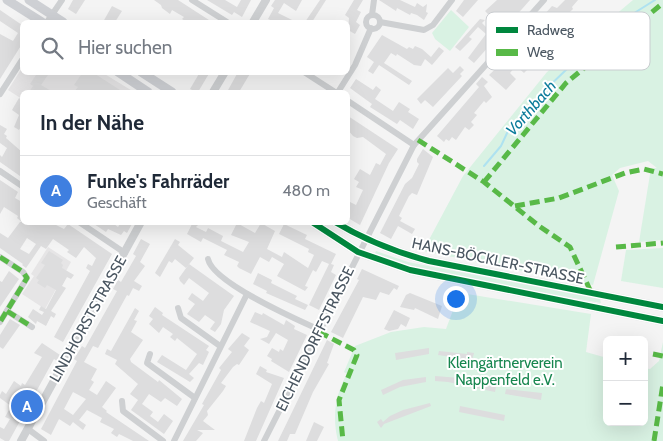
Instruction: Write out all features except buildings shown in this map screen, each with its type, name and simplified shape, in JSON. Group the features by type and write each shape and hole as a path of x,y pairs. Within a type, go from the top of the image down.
{"main road":[{"path":"7,0 39,20"},
{"path":"29,0 49,19"},
{"path":"122,75 145,90"},
{"path":"146,75 169,90"},
{"name":"HANS-BÖCKLER-STRASSE","path":"317,225 358,252 410,270 663,321"},
{"name":"HANS-BÖCKLER-STRASSE","path":"340,225 364,240 429,261 663,307"}],"street":[{"path":"49,19 62,0"},
{"path":"192,0 224,20"},
{"path":"254,20 266,0"},
{"path":"370,28 366,21 372,15 374,0"},
{"path":"380,22 424,30 433,25 452,0"},
{"name":"EICHENDORFFSTRASSE","path":"533,12 544,0"},
{"path":"372,15 377,16 380,22"},
{"path":"370,28 376,28 380,22"},
{"path":"350,72 355,65 370,28"},
{"path":"1,92 20,63"},
{"name":"EICHENDORFFSTRASSE","path":"264,441 364,240 414,145 486,65"},
{"path":"214,90 223,75"},
{"path":"309,75 333,90"},
{"path":"337,90 348,75"},
{"path":"350,102 414,145"},
{"path":"0,171 20,185"},
{"path":"84,225 125,252"},
{"name":"LINDHORSTSTRASSE","path":"21,441 139,225"},
{"path":"0,257 23,272 27,278 0,322"},
{"path":"208,259 213,269 247,294 320,330"},
{"path":"174,441 247,294"},
{"path":"601,309 605,295"},
{"path":"178,308 181,318 220,346"},
{"path":"7,311 32,328"},
{"path":"150,354 147,363 195,398"},
{"path":"122,401 123,412 163,441"},
{"path":"28,429 44,441"}],"shaded area":[{"path":"20,71 20,75 106,75 131,90 20,90 20,98 8,90"},
{"path":"48,247 71,262 45,309 22,294 34,276 31,274"}],"green space":[{"path":"633,0 663,0 663,240 639,242 651,168 657,168 648,161 620,168 612,175 619,191 593,285 423,251 463,176 549,70 650,70 650,12 619,12"},
{"path":"451,10 469,27 450,51 435,39 432,33"},
{"path":"663,248 663,288 621,281 626,250"},
{"path":"376,251 408,262 600,299 601,303 438,274 374,255"},
{"name":"Kleingärtnerverein Nappenfeld e.V.","path":"455,292 591,314 586,352 603,357 603,426 648,426 648,369 659,361 663,342 663,441 338,441 335,423 337,398 347,374 344,372 355,346 391,332 424,327 446,329 452,313"}],"waterway":[{"name":"Vorthbach","path":"636,12 655,0"},
{"name":"Vorthbach","path":"484,166 501,146 508,131 566,70"}],"marked path":[{"path":"650,14 663,3"},
{"path":"484,182 566,83 582,70"},
{"path":"418,140 484,182 539,226 570,247 591,292"},
{"path":"515,206 559,198 625,173 644,169 663,174"},
{"path":"616,247 663,243"},
{"path":"0,257 23,272 27,278 0,322"},
{"path":"7,311 32,327"},
{"path":"319,332 354,350 357,355 339,400 343,441"},
{"path":"653,354 663,356"},
{"path":"654,441 663,384"}],"cycle path":[{"path":"317,225 358,252 410,270 663,321"},
{"path":"341,225 380,245 429,261 663,307"}],"place":[{"name":"Funke's Fahrräder","path":"27,406"}]}
